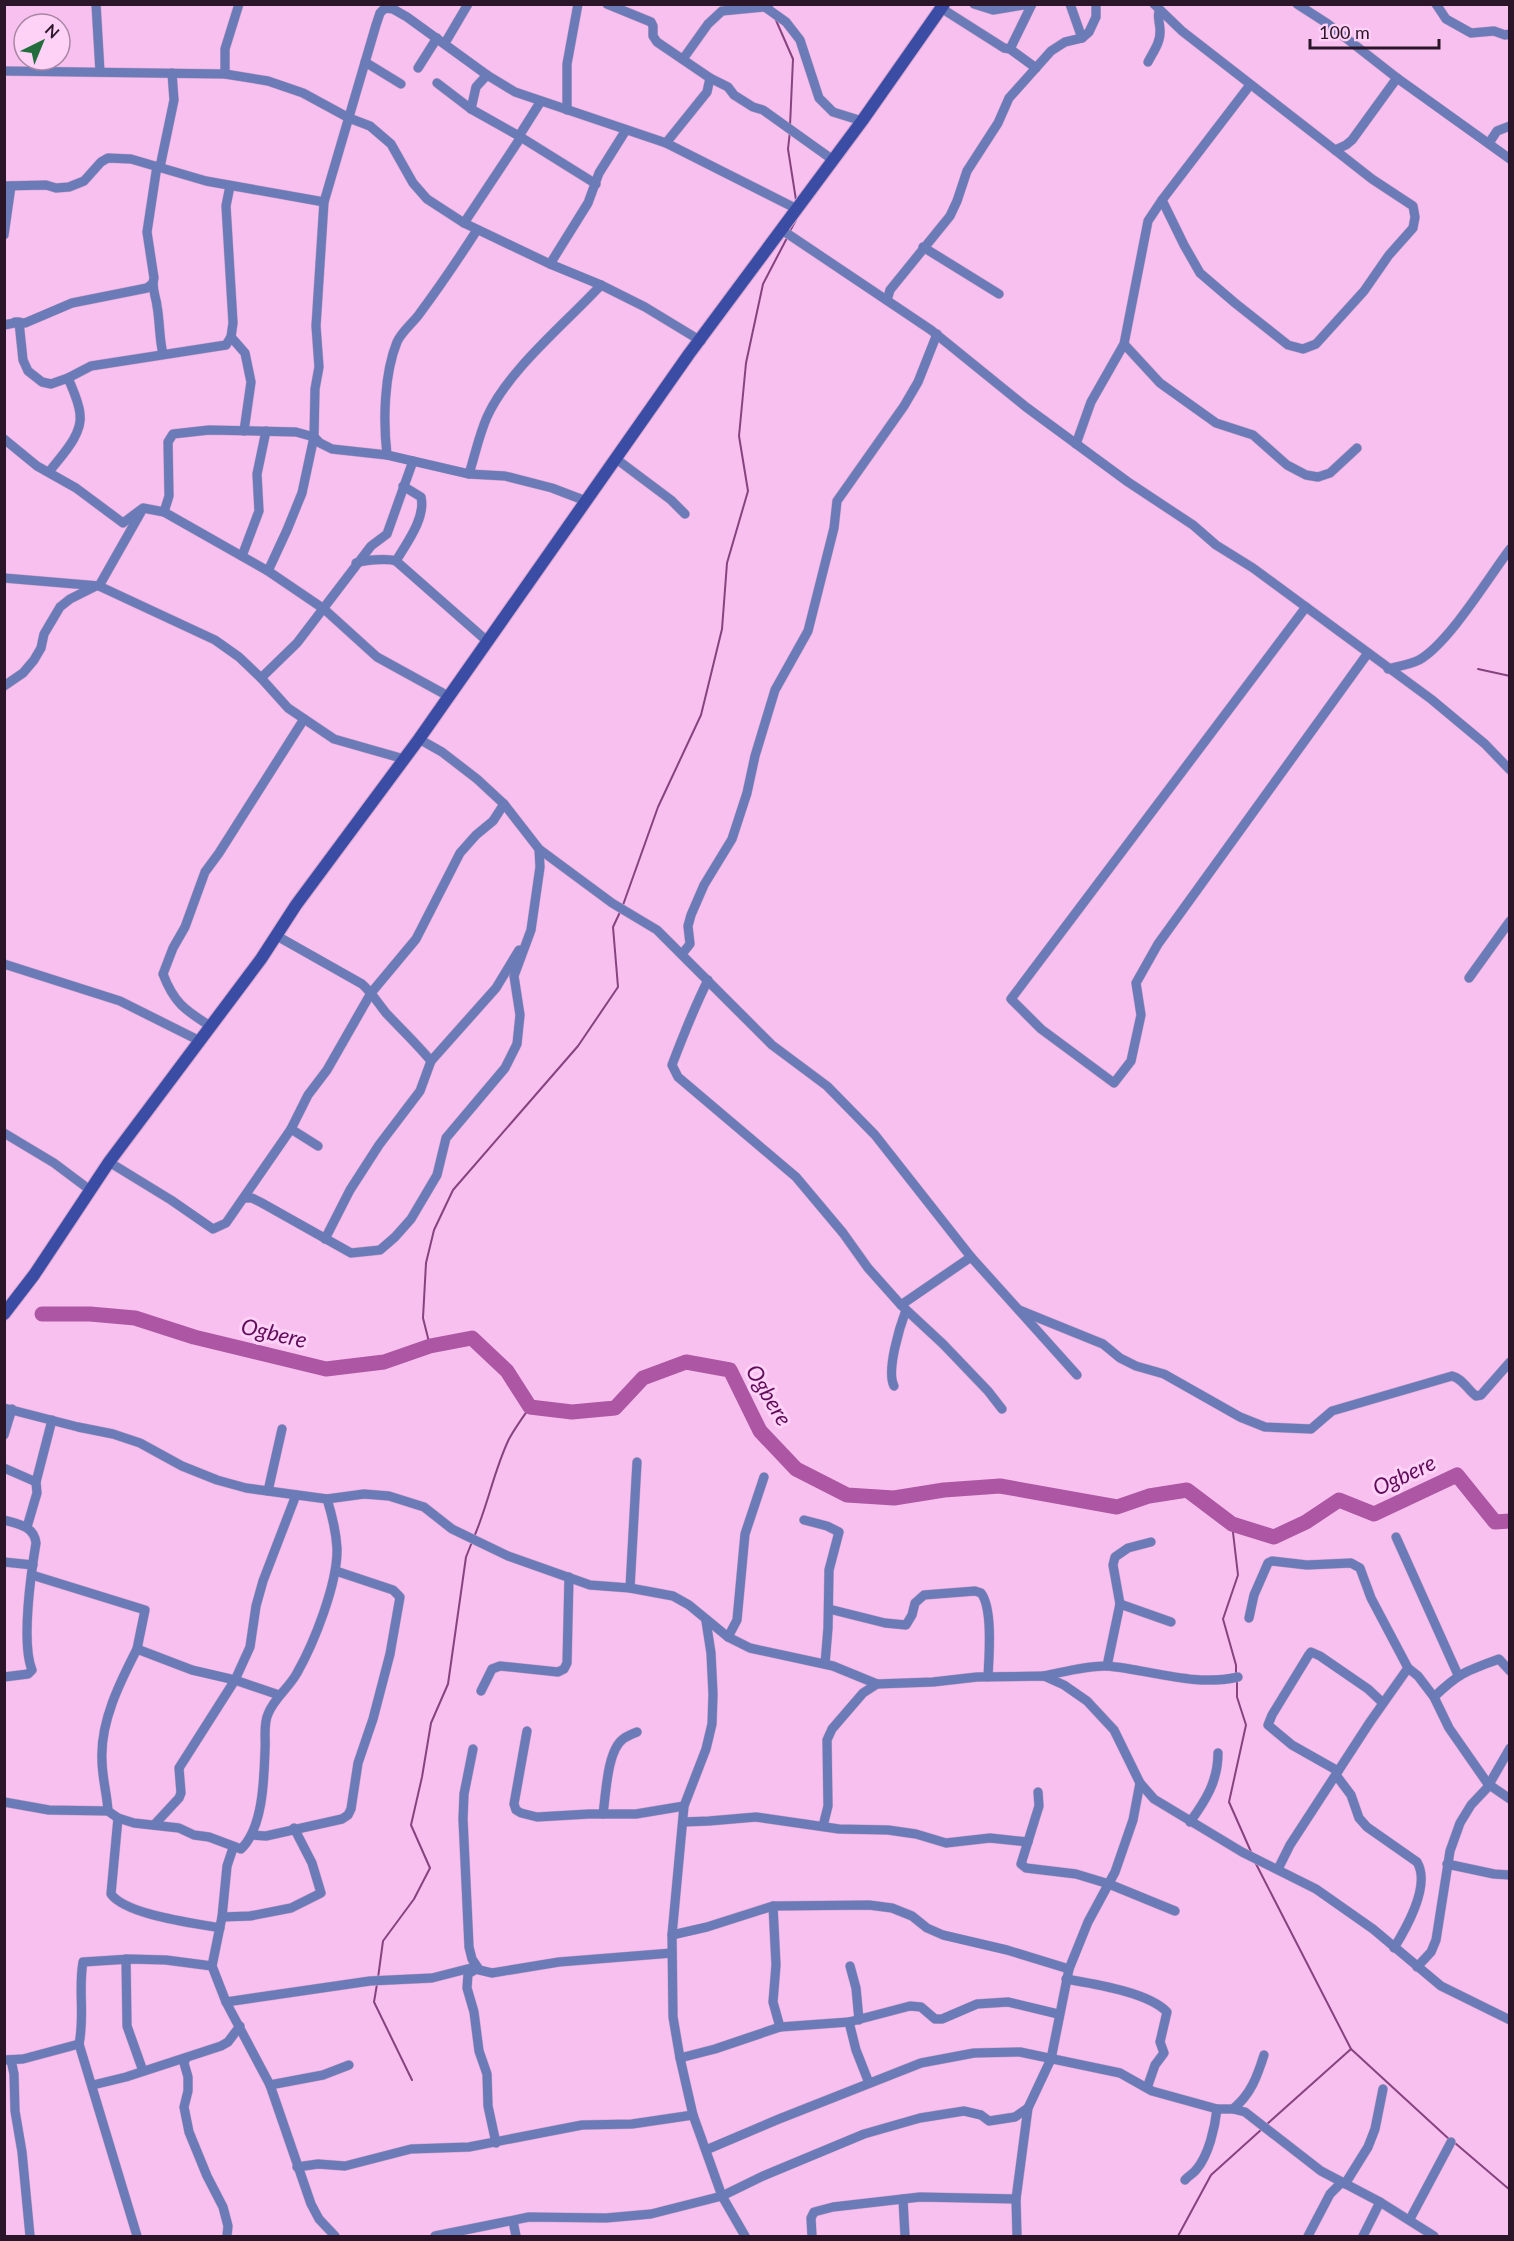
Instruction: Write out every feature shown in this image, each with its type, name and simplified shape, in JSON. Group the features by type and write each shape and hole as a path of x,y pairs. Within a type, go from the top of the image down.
{"main road":[{"path":"4,1314 34,1275 109,1162 277,936 296,905 419,739 615,458 862,121 942,6"}],"street":[{"path":"96,4 100,72"},
{"path":"225,74 225,48 239,4"},
{"path":"418,68 468,4"},
{"path":"567,110 567,64 578,4"},
{"path":"607,4 651,22 652,36 657,42 710,78 728,87 734,95 763,110 833,160"},
{"path":"974,4 993,10 1031,4"},
{"path":"1010,49 1031,4"},
{"path":"1070,4 1082,38"},
{"path":"887,300 890,290 950,216 967,171 998,123 1009,98 1052,51 1065,42 1082,38 1089,32 1096,17 1096,4"},
{"path":"1297,4 1328,24 1397,78 1509,159"},
{"path":"1436,4 1446,19 1471,33 1494,31 1504,35 1509,34"},
{"path":"683,59 708,24 722,11 762,6 786,22 800,40 819,98 833,112 862,121"},
{"path":"942,6 1036,68"},
{"path":"268,571 302,493 314,437 315,389 319,367 316,326 324,202 380,13 386,8 393,9 514,92 666,144 797,209"},
{"path":"1148,62 1158,45 1160,29 1157,22 1157,8"},
{"path":"1157,8 1250,85 1259,89 1372,179 1413,206 1415,217 1413,228 1389,255 1364,291 1316,344 1303,349 1288,345 1200,273 1162,200"},
{"path":"365,62 401,84"},
{"path":"4,71 225,74 268,81 303,93 349,118 370,126 391,144 413,183 427,199 464,223 550,264 601,285 645,307 701,341"},
{"path":"163,354 159,338 147,232 174,100 172,73"},
{"path":"471,110 476,87 487,75"},
{"path":"666,144 707,92 710,78"},
{"path":"1335,150 1346,146 1352,140 1397,78"},
{"path":"437,83 471,110 596,184"},
{"path":"1076,444 1091,402 1124,344 1148,221 1250,85"},
{"path":"464,223 541,101"},
{"path":"1489,143 1497,131 1509,126"},
{"path":"550,264 588,203 599,173 626,130"},
{"path":"4,235 8,186 69,187 84,181 101,162 108,158 131,159 206,181 324,202"},
{"path":"19,322 23,360 28,371 42,382 51,384 91,366 226,345 231,337 233,323 226,206 230,186"},
{"path":"387,455 384,429 386,397 398,340 415,321 449,274 477,230"},
{"path":"782,230 937,334 1026,407 1076,444 1193,525 1216,545 1253,568 1431,699 1485,744 1509,770"},
{"path":"923,247 999,294"},
{"path":"4,319 25,323 72,303 147,288 152,284"},
{"path":"469,474 487,416 506,387 520,368 601,285"},
{"path":"875,292 890,290"},
{"path":"4,325 19,322"},
{"path":"682,954 690,944 688,926 704,885 732,839 775,690 808,631 834,528 837,501 904,406 918,382 937,334"},
{"path":"231,337 245,353 251,382 244,431"},
{"path":"1124,344 1160,383 1197,407 1216,423 1254,435 1287,465 1306,476 1318,477 1330,473 1357,448"},
{"path":"49,472 73,440 80,423 79,406 68,378"},
{"path":"164,512 169,496 168,442 173,434 209,430 296,432 314,437 332,449 387,455 469,474 505,476 552,488 586,501"},
{"path":"242,556 259,511 257,474 266,431"},
{"path":"4,439 38,466 76,488 123,523 143,508 164,512 268,571 324,609 377,657 448,696"},
{"path":"615,458 671,500 685,514"},
{"path":"261,678 297,643 356,563 371,546 387,534 413,461"},
{"path":"396,561 415,529 423,504 421,497 403,486"},
{"path":"4,686 23,673 33,660 43,642 44,634 60,607 82,592 99,586 143,508"},
{"path":"1388,669 1419,660 1434,649 1509,549"},
{"path":"356,563 363,560 396,561 487,641"},
{"path":"4,578 99,586 215,640 239,657 288,708 334,739 404,759"},
{"path":"1306,608 1011,999 1041,1029 1114,1083 1131,1061 1141,1015 1136,983 1158,944 1368,653"},
{"path":"210,1026 187,1011 172,996 163,974 173,948 185,927 205,872 304,719"},
{"path":"419,739 442,752 477,779 504,804 539,849 612,903 657,930 772,1045 827,1086 875,1135 970,1257 1077,1375"},
{"path":"109,1162 213,1228 226,1223 291,1129 308,1095 327,1070 372,993 416,939 460,853 493,821 504,804"},
{"path":"244,1198 252,1198 262,1203 351,1253 380,1250 411,1219 437,1175 446,1138 505,1068 517,1044 520,1015 514,976 531,930 540,867 539,849"},
{"path":"1469,978 1509,921"},
{"path":"324,1239 350,1190 379,1145 420,1091 431,1061 496,988 531,930"},
{"path":"277,936 336,968 372,993 386,1013 413,1038 431,1061"},
{"path":"4,964 120,1000 200,1041"},
{"path":"708,980 688,1022 684,1039 672,1065 673,1070 726,1119 796,1177 843,1233 868,1268 943,1344 1002,1409"},
{"path":"291,1129 318,1146"},
{"path":"4,1133 54,1163 90,1190"},
{"path":"894,1386 890,1380 891,1366 904,1307 970,1257"},
{"path":"1017,1309 1103,1344 1120,1358 1164,1374 1240,1417 1266,1427 1311,1429 1332,1411 1452,1376 1457,1377 1471,1393 1476,1396 1481,1395 1509,1362"},
{"path":"4,1435 8,1409 113,1434 140,1443 182,1466 217,1480 268,1491 327,1499 364,1494 389,1496 424,1507 452,1529 508,1556 590,1585 630,1588 673,1596 689,1605 706,1621 728,1636 750,1648 825,1664 877,1684 1044,1676 1107,1666 1166,1676 1220,1681 1238,1677"},
{"path":"27,1527 37,1493 36,1482 52,1420"},
{"path":"268,1491 282,1429"},
{"path":"630,1588 637,1462"},
{"path":"4,1468 36,1482"},
{"path":"728,1636 737,1620 745,1534 764,1477"},
{"path":"154,1825 179,1798 181,1793 180,1768 235,1680 250,1647 256,1606 263,1581 296,1495"},
{"path":"4,1802 50,1810 108,1811 118,1818 134,1823 179,1828 194,1835 215,1839 240,1850 252,1835 257,1820 266,1748 265,1724 268,1714 279,1695 296,1676 312,1644 336,1571 337,1548 334,1522 327,1499"},
{"path":"4,1520 27,1527 35,1537 27,1639 32,1670 28,1674 4,1677"},
{"path":"804,1521 827,1526 839,1532 829,1570 825,1664"},
{"path":"1396,1537 1458,1676"},
{"path":"1107,1666 1120,1604 1113,1565 1115,1557 1128,1548 1150,1542"},
{"path":"1249,1618 1254,1595 1268,1563 1272,1561 1307,1565 1351,1563 1360,1568 1374,1605 1408,1668 1418,1676 1434,1697 1449,1728 1488,1784 1509,1799"},
{"path":"4,1562 145,1610 136,1649 124,1673 103,1732 102,1760 108,1811"},
{"path":"252,1835 266,1836 342,1819 351,1809 358,1762 373,1719 390,1654 400,1597 393,1590 336,1571"},
{"path":"481,1691 492,1669 500,1666 558,1672 564,1670 567,1663 569,1577"},
{"path":"829,1609 885,1623 906,1625 915,1603 924,1595 975,1591 981,1593 986,1603 989,1632 988,1677"},
{"path":"1120,1604 1171,1622"},
{"path":"706,1621 714,1694 712,1724 706,1749 684,1806 672,1935 673,2017 693,2115 722,2196 745,2236"},
{"path":"136,1649 192,1670 235,1680 279,1695"},
{"path":"1383,1703 1368,1689 1311,1652 1268,1725 1292,1745 1337,1773 1351,1795 1359,1818 1367,1827 1417,1862 1421,1869 1421,1890 1404,1931 1394,1948"},
{"path":"1434,1697 1466,1670 1499,1659 1509,1671"},
{"path":"1278,1869 1290,1845 1408,1668"},
{"path":"1044,1676 1064,1685 1087,1701 1114,1730 1140,1783 1154,1799 1242,1852 1316,1889 1373,1929 1441,1986 1509,2020"},
{"path":"823,1826 828,1806 827,1740 832,1729 863,1693 877,1684"},
{"path":"527,1731 514,1804 516,1810 537,1817 636,1814 684,1806"},
{"path":"603,1814 614,1750 622,1739 637,1732"},
{"path":"1416,1967 1431,1952 1436,1940 1447,1864 1460,1823 1488,1784 1509,1748"},
{"path":"473,1749 464,1794 463,1840 469,1947 472,1959 478,1968"},
{"path":"1190,1822 1209,1794 1218,1770 1218,1753"},
{"path":"1017,2236 1016,2199 1028,2108 1051,2059 1067,1974 1088,1922 1116,1872 1133,1820 1140,1783"},
{"path":"1038,1792 1039,1806 1021,1864 1026,1868 1076,1874 1109,1884 1174,1911"},
{"path":"683,1821 756,1817 839,1829 888,1830 916,1834 946,1843 990,1838 1028,1842"},
{"path":"118,1818 111,1894 116,1901 153,1914 220,1928"},
{"path":"222,1917 250,1916 291,1908 321,1893 312,1863 294,1828"},
{"path":"233,1848 227,1866 222,1917 212,1966 226,2002 270,2085 311,2204 319,2220 335,2236"},
{"path":"1447,1864 1509,1875"},
{"path":"672,1935 773,1906 869,1905 892,1908 912,1916 927,1928 943,1935 1007,1950 1067,1974 1158,2003 1167,2012 1160,2042 1164,2053 1155,2065 1147,2088"},
{"path":"773,1906 776,1965 773,2002 780,2027"},
{"path":"226,2002 370,1981 432,1978 471,1968 492,1972 559,1962 672,1953"},
{"path":"137,2236 79,2044 83,2021 80,1977 83,1962 126,1959 166,1960 212,1966"},
{"path":"126,1959 127,2026 143,2071"},
{"path":"850,1966 856,1988 859,2019"},
{"path":"478,1968 468,1974 467,1988 474,2012 479,2051 487,2074 488,2106 496,2143"},
{"path":"680,2058 780,2027 849,2022 910,2006 921,2007 935,2019 942,2019 977,2004 1008,2002 1058,2014"},
{"path":"849,2022 856,2050 869,2083"},
{"path":"93,2085 221,2046 228,2042 240,2026"},
{"path":"8,2060 23,2060 79,2044"},
{"path":"4,2049 14,2074 15,2111 22,2152 30,2236"},
{"path":"706,2150 921,2063 974,2053 1020,2052 1120,2073 1147,2088 1216,2109 1245,2112 1321,2171 1410,2219 1434,2236"},
{"path":"1233,2109 1245,2099 1255,2082 1264,2055"},
{"path":"186,2058 184,2064 188,2077 188,2091 184,2107 189,2132 223,2207 228,2226 227,2236"},
{"path":"270,2085 323,2075 349,2065"},
{"path":"1308,2236 1330,2194 1344,2183 1368,2147 1375,2129 1383,2089"},
{"path":"435,2236 529,2217 606,2218 651,2214 722,2196 772,2172 864,2134 920,2118 964,2111 981,2115 989,2121 1015,2117 1028,2108"},
{"path":"1185,2180 1196,2170 1210,2142 1215,2128 1216,2109"},
{"path":"297,2167 318,2164 345,2166 411,2149 469,2147 496,2143 538,2132 582,2126 632,2124 693,2115"},
{"path":"1410,2219 1450,2142"},
{"path":"812,2236 811,2218 814,2212 819,2210 903,2199 944,2197 1016,2199"},
{"path":"903,2199 905,2236"},
{"path":"1363,2236 1380,2202"},
{"path":"513,2221 516,2236"}],"waterway":[{"path":"775,18 793,59 790,126"},
{"path":"790,131 788,149 796,200"},
{"path":"790,231 796,220"},
{"path":"623,905 658,807 701,715 722,629 727,563 748,491 739,436 746,363 763,284 788,236"},
{"path":"1478,669 1510,676"},
{"path":"430,1346 423,1318 426,1263 434,1230 453,1190 578,1046 618,987 613,927 621,910"},
{"name":"Ogbere","path":"42,1314 90,1314 135,1318 194,1337 326,1369 384,1362 430,1346 472,1338 507,1371 530,1407 572,1412 615,1408 643,1378 686,1362 730,1370 760,1431 796,1469 847,1495 894,1498 944,1490 1000,1486 1117,1507 1149,1496 1187,1490 1232,1524 1274,1537 1306,1522 1339,1500 1374,1514 1457,1475 1495,1522 1510,1521"},
{"path":"474,1537 504,1451 511,1435 530,1407"},
{"path":"1232,1524 1238,1575 1223,1619 1236,1665 1236,1673"},
{"path":"378,1978 383,1941 414,1899 430,1868 411,1825 431,1723 448,1684 466,1557 472,1542"},
{"path":"1237,1679 1237,1697 1246,1725 1229,1802 1252,1854"},
{"path":"1255,1862 1351,2049 1450,2140"},
{"path":"377,1984 374,2002 412,2080"},
{"path":"1266,2125 1351,2049"},
{"path":"1178,2236 1211,2175 1262,2129"},
{"path":"1455,2143 1510,2190"}]}
